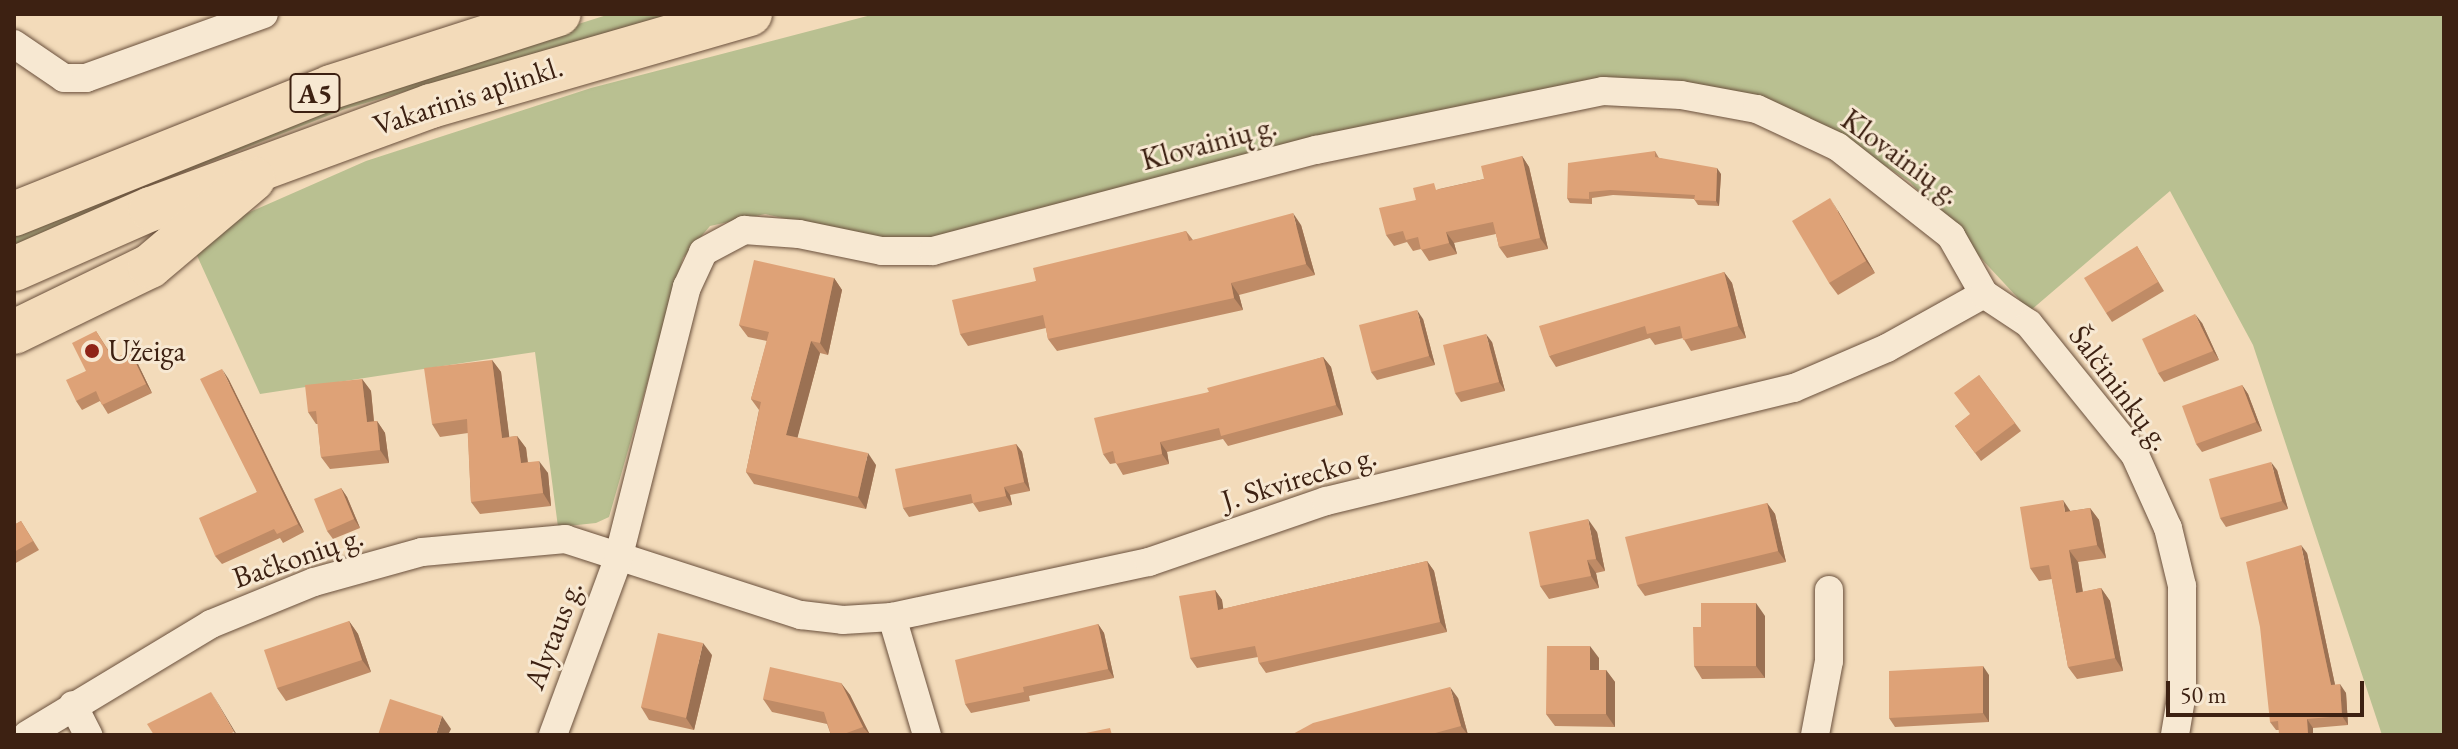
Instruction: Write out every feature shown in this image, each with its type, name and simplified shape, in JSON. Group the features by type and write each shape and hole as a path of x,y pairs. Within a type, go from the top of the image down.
{"highway":[{"name":"Vakarinis aplinkl.","path":"14,214 331,87 559,14"},
{"name":"Vakarinis aplinkl.","path":"14,269 271,162 544,71 750,14"},
{"path":"14,332 150,266 271,162"},
{"path":"14,179 77,187"}],"street":[{"path":"14,44 52,73 86,78 264,14"},
{"name":"Klovainių g.","path":"618,559 687,287 703,252 744,230 799,234 882,251 933,251 1316,150 1457,119 1603,91 1681,95 1757,109 1838,147 1951,236 1984,294"},
{"name":"J. Skvirecko g.","path":"618,559 801,615 843,620 892,617 1149,562 1326,501 1794,388 1887,348 1984,294"},
{"name":"Šalčininkų g.","path":"1984,294 2029,324 2135,455 2168,528 2182,586 2182,693 2175,735"},
{"name":"Bačkonių g.","path":"27,735 211,624 314,582 422,552 565,539 618,559"},
{"name":"Alytaus g.","path":"553,735 618,559"},
{"path":"1815,735 1829,661 1829,590"},
{"path":"892,617 927,735"},
{"path":"73,705 88,735"}],"green space":[{"path":"610,14 671,14 345,109 153,184 14,250 14,235 344,98"},
{"path":"875,14 2444,14 2444,735 2382,735 2253,345 2170,191 2030,311 1910,182 1841,137 1608,82 934,239 871,238 765,214 710,226 683,258 609,517 596,523 558,527 535,352 260,394 194,249 209,230 366,161 591,88"}],"building":[{"path":"1655,151 1655,157 1717,168 1716,201 1694,200 1695,195 1610,190 1589,192 1589,199 1567,198 1568,163"},
{"path":"1522,156 1540,238 1499,247 1493,222 1446,232 1449,243 1421,250 1418,237 1406,240 1403,231 1386,235 1379,208 1416,200 1413,188 1434,183 1436,190 1484,179 1481,166"},
{"path":"1830,198 1866,261 1829,283 1792,221"},
{"path":"1293,213 1306,264 1231,283 1234,298 1048,339 1043,315 960,334 952,300 1036,281 1033,268 1186,231 1189,241"},
{"path":"2137,246 2158,282 2106,313 2084,278"},
{"path":"754,260 834,278 820,343 811,341 786,435 868,453 858,497 746,472 761,402 751,399 769,332 739,325"},
{"path":"1724,272 1738,326 1683,340 1680,326 1647,334 1645,326 1549,356 1539,326"},
{"path":"1417,310 1429,356 1371,372 1359,325"},
{"path":"2195,314 2213,351 2158,373 2142,339"},
{"path":"96,331 113,359 130,351 146,384 102,405 96,391 76,401 66,380 86,371 72,343"},
{"path":"1486,334 1499,382 1455,393 1443,345"},
{"path":"1323,357 1336,405 1221,436 1219,428 1160,442 1162,454 1116,464 1113,451 1103,454 1094,418 1209,392 1207,388"},
{"path":"492,360 502,438 517,436 521,463 539,461 543,493 471,502 467,419 432,424 424,368"},
{"path":"222,369 298,524 277,534 274,529 215,556 199,518 257,492 200,379"},
{"path":"1979,375 2015,423 1975,453 1955,426 1970,414 1954,393"},
{"path":"362,379 367,422 377,421 380,450 321,457 316,411 308,412 305,385"},
{"path":"2242,385 2256,422 2196,444 2182,406"},
{"path":"1016,444 1024,482 1004,487 1006,496 973,503 971,494 903,508 895,469"},
{"path":"2271,462 2282,501 2220,518 2209,479"},
{"path":"341,488 354,519 327,531 314,499"},
{"path":"2063,500 2065,512 2090,508 2097,545 2069,550 2076,593 2101,588 2115,658 2068,667 2049,565 2030,568 2020,507"},
{"path":"1767,503 1778,551 1637,585 1625,537"},
{"path":"1588,519 1596,559 1587,560 1591,576 1540,586 1529,532"},
{"path":"21,521 33,541 14,552 14,525"},
{"path":"2301,545 2331,685 2340,684 2342,716 2307,719 2308,735 2279,735 2278,721 2270,722 2260,627 2246,562"},
{"path":"1427,561 1440,622 1259,663 1255,646 1190,658 1179,596 1215,590 1218,610"},
{"path":"1701,603 1756,603 1756,666 1694,666 1693,627 1701,627"},
{"path":"349,621 362,660 277,688 264,650"},
{"path":"1098,624 1108,669 1023,687 1024,692 965,704 955,660"},
{"path":"658,633 703,643 686,718 641,707"},
{"path":"1547,646 1590,646 1590,670 1606,670 1606,714 1546,714"},
{"path":"1983,666 1983,713 1889,718 1889,671"},
{"path":"770,667 841,683 863,727 841,735 831,735 824,712 763,699"},
{"path":"1450,687 1461,726 1428,735 1291,735 1313,723"},
{"path":"211,692 234,732 227,735 154,735 147,724"},
{"path":"390,699 442,716 436,735 378,735"},
{"path":"1110,728 1112,735 1076,735"},
{"path":"1735,734 1735,735 1673,735"}],"place":[{"name":"Užeiga","path":"92,351"}]}
